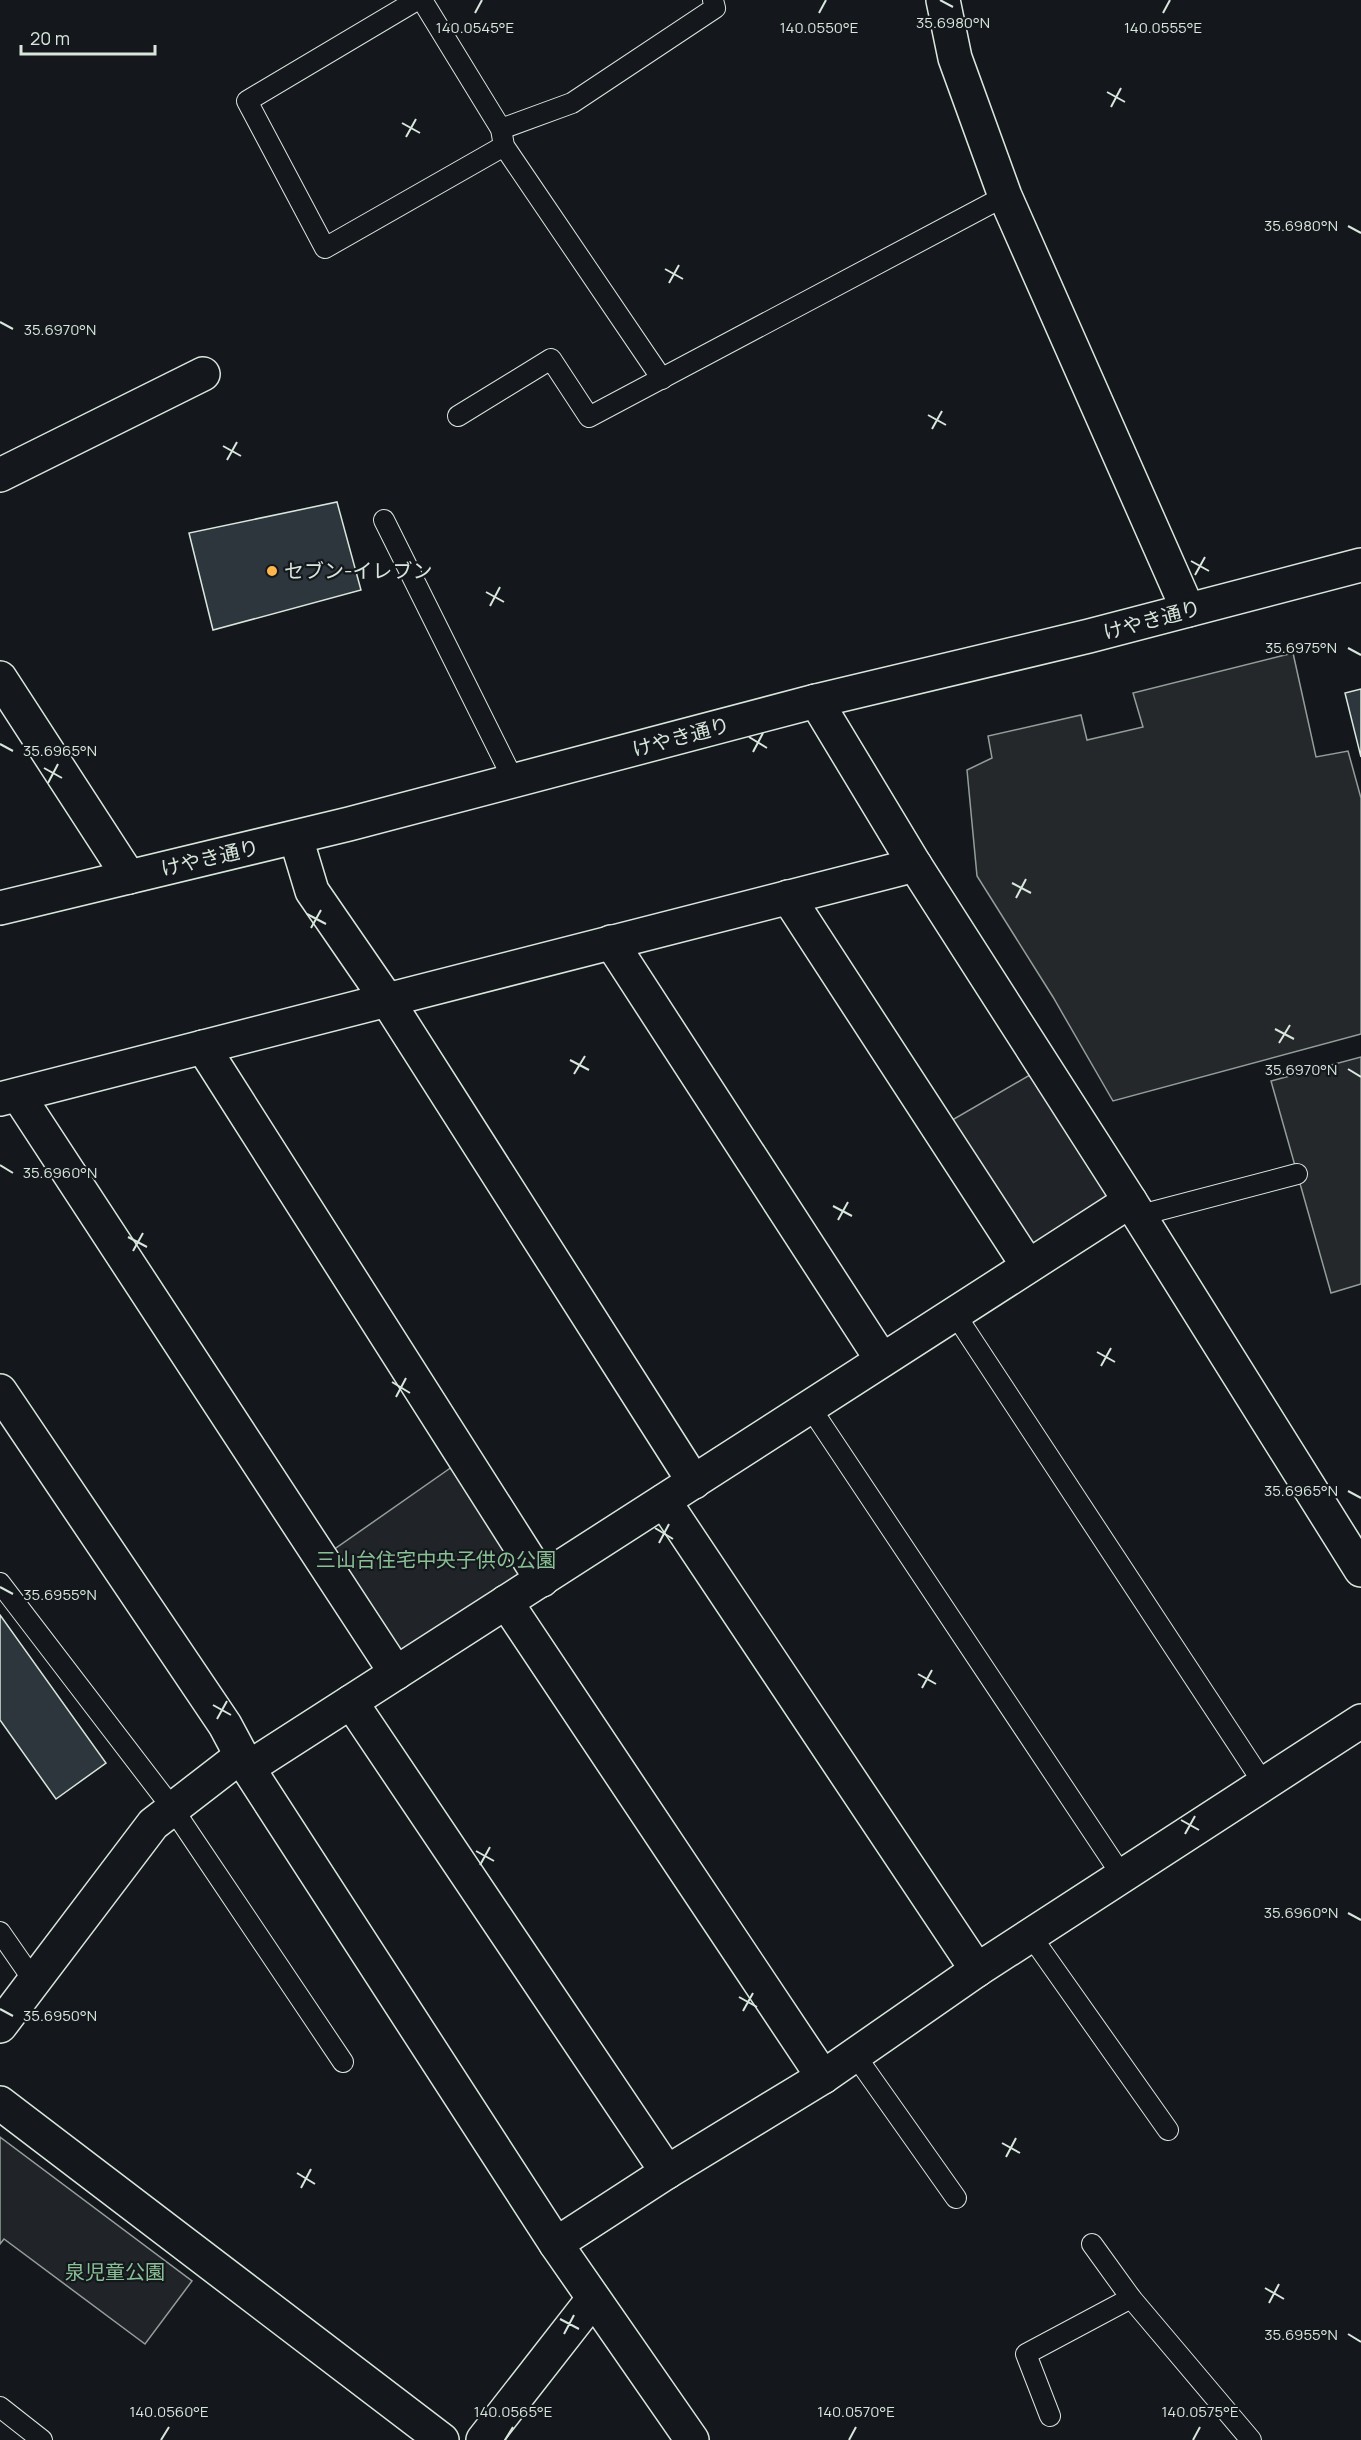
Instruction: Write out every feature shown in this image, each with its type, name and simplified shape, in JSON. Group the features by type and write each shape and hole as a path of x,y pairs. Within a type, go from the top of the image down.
{"street":[{"path":"943,0 955,58 1005,196 1188,610"},
{"path":"0,475 202,374"},
{"name":"けやき通り","path":"0,908 296,838 816,701 1089,636 1361,565"},
{"path":"0,678 129,877"},
{"path":"816,701 915,865 1361,1570"},
{"path":"296,838 312,891 387,1000 694,1482"},
{"path":"396,1673 9,1097 915,865"},
{"path":"788,897 1028,1266"},
{"path":"611,942 882,1360"},
{"path":"204,1047 542,1580"},
{"path":"0,2026 153,1824 173,1809 245,1762 351,1702 1028,1266 1133,1208"},
{"path":"0,1391 225,1725 245,1762 556,2244 692,2440"},
{"path":"664,1501 977,1970"},
{"path":"506,1602 823,2077"},
{"path":"351,1702 667,2172"},
{"path":"556,2244 667,2172 823,2077 977,1970 1361,1722"},
{"path":"0,2103 442,2440"},
{"path":"483,2440 593,2299"}],"lane":[{"path":"417,0 247,101 325,248 503,137 572,103 715,8 713,0"},
{"path":"422,0 503,137 662,380"},
{"path":"458,416 551,359 589,417 1005,196"},
{"path":"384,520 514,781"},
{"path":"1133,1208 1297,1174"},
{"path":"955,1314 1264,1784"},
{"path":"810,1407 1123,1876"},
{"path":"0,1582 173,1809 343,2062"},
{"path":"0,1932 34,1980"},
{"path":"1031,1936 1168,2130"},
{"path":"855,2055 956,2198"},
{"path":"1092,2244 1131,2298 1251,2440"},
{"path":"1050,2416 1026,2354 1131,2298"},
{"path":"0,2407 42,2440"}],"green space":[{"path":"1035,1072 1107,1185 1104,1206 1041,1247 1025,1244 947,1123"},
{"name":"三山台住宅中央子供の公園","path":"459,1462 523,1564 518,1586 411,1656 388,1652 326,1555"},
{"name":"泉児童公園","path":"0,2137 192,2281 145,2344 4,2239 0,2244"}],"shaded area":[{"path":"1293,653 1316,757 1348,751 1361,798 1361,1034 1113,1101 1053,997 977,876 967,770 992,758 988,736 1081,715 1087,740 1143,727 1133,693"},
{"path":"1361,1057 1361,1284 1331,1293 1271,1081"}],"building":[{"path":"337,502 361,590 213,630 189,533"},
{"path":"1361,689 1361,757 1345,693"},
{"path":"0,1615 106,1763 56,1799 0,1720"}],"place":[{"name":"セブン-イレブン","path":"272,571"}]}
